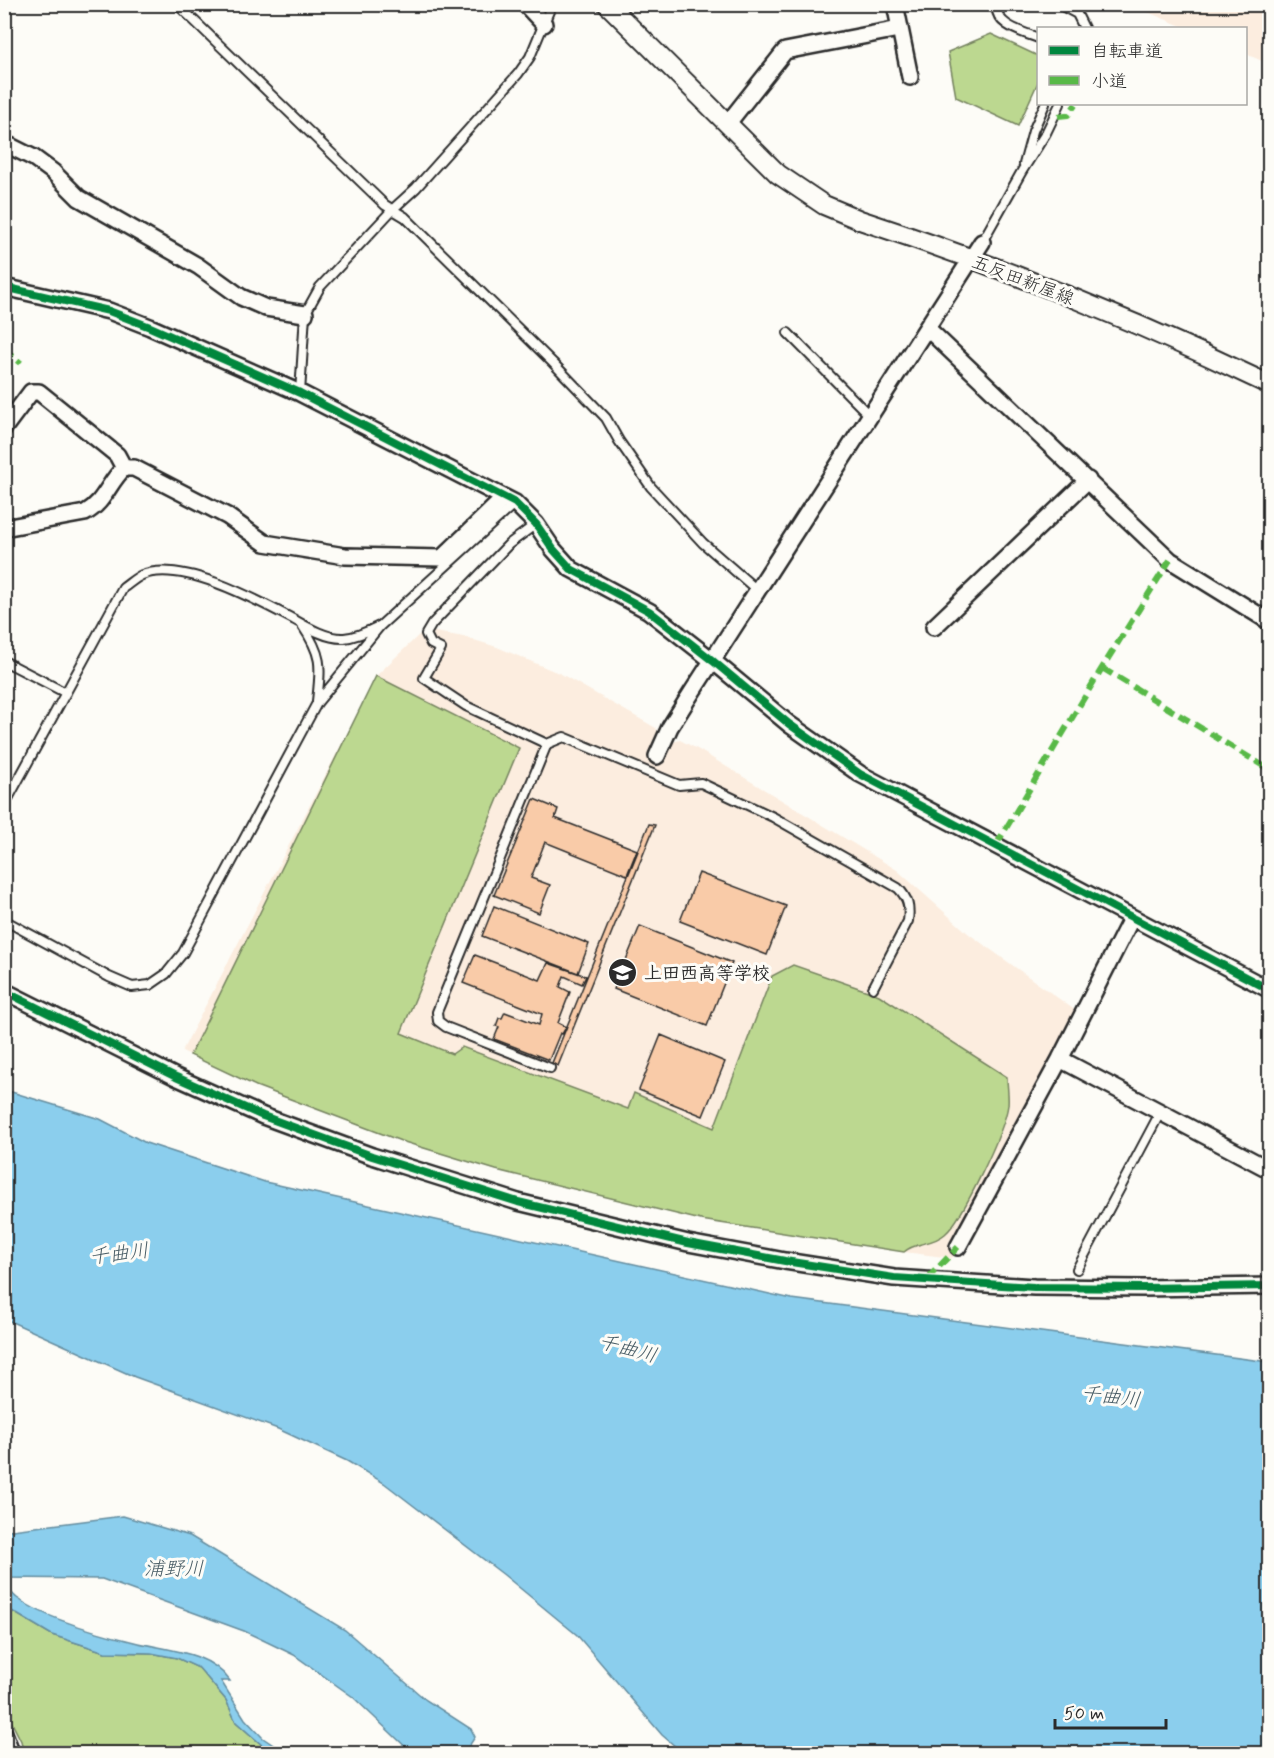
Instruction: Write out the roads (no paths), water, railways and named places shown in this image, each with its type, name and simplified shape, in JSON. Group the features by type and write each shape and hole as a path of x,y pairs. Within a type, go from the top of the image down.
{"street":[{"path":"525,4 544,24"},
{"name":"五反田新屋線","path":"607,4 778,174 824,205 1156,332 1269,385"},
{"path":"895,4 910,77"},
{"path":"728,123 785,51 899,29"},
{"path":"4,143 34,158 53,172 79,198 198,266 241,297 266,308 305,314"},
{"path":"657,756 670,727 982,242"},
{"path":"4,287 109,311 128,318 300,393 509,501 536,524 552,549 571,569 649,611 789,724 860,774 1269,990"},
{"path":"927,328 1170,560 1269,622"},
{"path":"4,428 31,392 39,392 117,455 124,468"},
{"path":"4,528 85,513 97,507 118,473 124,468 134,468 196,499 227,516 265,543 345,556 442,558 509,501"},
{"path":"934,627 1088,480"},
{"path":"958,1247 1060,1059 1131,919"},
{"path":"4,991 176,1077 241,1106 372,1156 518,1202 687,1243 785,1262 894,1278 1034,1287 1269,1286"},
{"path":"1060,1059 1269,1170"},
{"path":"4,1733 12,1754"}],"lane":[{"path":"177,4 385,205 413,225 554,363 606,418 651,488 703,543 758,591"},
{"path":"300,393 305,314 320,287 393,209 416,188 518,74 530,57 552,4"},
{"path":"997,4 996,12 999,19 1037,38"},
{"path":"1058,4 1077,14 1084,27"},
{"path":"1022,171 1033,131 1045,105"},
{"path":"982,242 1046,133 1060,105"},
{"path":"788,333 869,415"},
{"path":"4,920 109,977 132,987 150,985 166,974 183,952 317,703 380,626 509,501"},
{"path":"536,524 509,544 432,624 426,634 431,644 441,649 424,678 466,706 547,744"},
{"path":"4,806 123,588 142,575 158,572 198,576 259,601 327,635 342,638 361,634 380,626"},
{"path":"301,624 314,643 318,654 320,668 317,703"},
{"path":"4,661 66,693"},
{"path":"550,1068 446,1027 438,1021 437,1012 547,744 564,737 679,785 701,783 773,817 898,888 906,896 909,921 873,988"},
{"path":"648,773 657,756"},
{"path":"1077,1269 1161,1111"}],"water":[{"name":"千曲川","path":"5,1090 100,1119 146,1143 265,1182 792,1299 1269,1362 1269,1753 683,1753 662,1735 577,1635 504,1575 384,1483 347,1461 278,1429 135,1377 5,1319"},
{"name":"浦野川","path":"123,1516 190,1536 345,1630 426,1700 471,1729 475,1737 467,1749 470,1753 412,1753 353,1697 294,1655 244,1631 102,1579 5,1578 5,1529"},
{"path":"4,1585 15,1597 57,1619 121,1639 186,1653 211,1663 230,1681 221,1681 245,1719 263,1738 285,1753 271,1753 236,1722 226,1700 199,1668 177,1658 151,1653 105,1652 52,1635 5,1607"}],"place":[{"name":"上田西高等学校","path":"623,973"}]}
